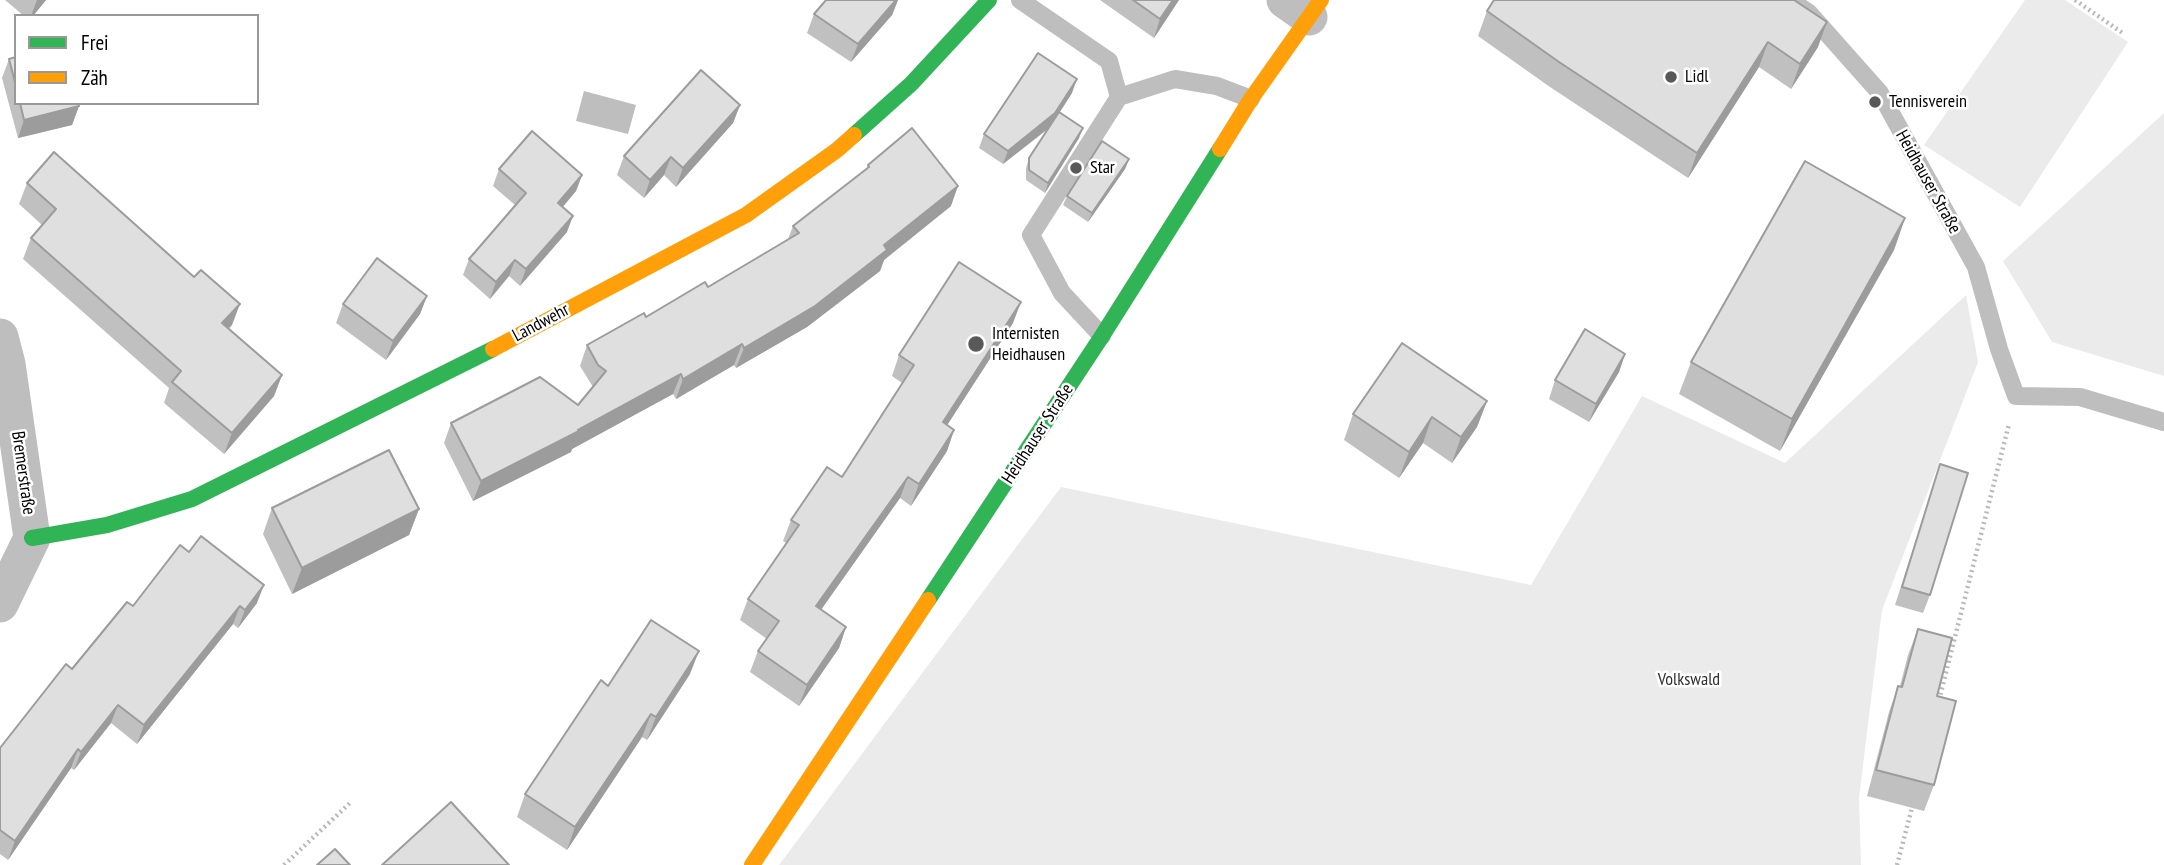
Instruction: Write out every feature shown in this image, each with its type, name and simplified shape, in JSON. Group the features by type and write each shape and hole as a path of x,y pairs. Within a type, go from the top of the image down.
{"street":[{"name":"Landwehr","path":"32,538 107,525 192,499 472,360 746,215 837,150 911,84 989,0"},
{"name":"Heidhauser Straße","path":"752,865 1102,336 1251,99 1305,6"},
{"name":"Bremerstraße","path":"0,337 7,364 32,538 0,604"}],"lane":[{"path":"1020,0 1109,61 1119,97"},
{"name":"Heidhauser Straße","path":"1790,0 1809,13 1880,93 1976,267 1999,349 2016,396"},
{"path":"1102,336 1062,293 1031,235 1119,97 1175,79 1217,86 1251,99"},
{"path":"2016,396 2080,397 2164,422"}],"path":[{"path":"2075,0 2124,34"},
{"path":"1938,704 2016,396"},
{"path":"1897,865 1914,798"},
{"path":"284,865 351,802"}],"green space":[{"path":"2025,0 2065,0 2128,42 2020,207 1924,145"},
{"path":"2164,113 2164,376 2052,342 2003,261"},
{"name":"Volkswald","path":"1966,295 1978,362 1882,610 1859,798 1861,865 779,865 1061,487 1531,585 1642,396 1785,463"}],"shaded area":[{"path":"584,91 636,105 628,134 576,121"}],"building":[{"path":"826,0 896,0 858,44 814,14"},
{"path":"1133,0 1173,0 1160,19"},
{"name":"Lidl","path":"1494,0 1794,0 1827,22 1800,64 1768,42 1697,153 1487,11"},
{"path":"1038,53 1077,79 1055,113 1008,151 984,134"},
{"path":"14,58 14,78 9,59"},
{"path":"701,70 740,105 683,168 671,157 650,180 624,156"},
{"path":"20,105 79,106 24,120"},
{"path":"1059,112 1083,128 1048,183 1029,170 1029,158"},
{"path":"912,128 958,186 884,245 887,250 815,306 744,348 742,344 683,379 681,374 579,431 481,481 451,423 540,377 578,405 606,371 598,365 587,345 644,313 646,317 705,282 708,287 799,233 793,226 869,167 868,165"},
{"path":"532,131 582,175 558,203 573,216 526,269 515,260 496,282 469,259 526,193 499,169"},
{"path":"1102,141 1129,159 1092,213 1067,196"},
{"path":"54,152 194,277 201,270 240,304 222,323 282,375 232,433 172,382 181,371 31,238 56,209 27,183"},
{"path":"1805,161 1905,218 1792,419 1691,362"},
{"path":"377,258 427,296 393,341 343,304"},
{"path":"959,262 1021,302 943,422 954,430 919,484 908,477 816,606 846,627 807,685 758,651 779,621 748,599 799,525 791,520 827,467 842,477 914,365 899,355"},
{"path":"1585,329 1625,354 1596,404 1555,380"},
{"path":"1402,343 1487,401 1461,437 1432,417 1409,452 1353,414"},
{"path":"389,450 419,509 302,568 272,508"},
{"path":"1940,464 1968,473 1930,595 1902,587"},
{"path":"201,536 264,585 245,610 240,606 144,725 118,705 81,752 78,749 15,841 0,830 0,748 66,664 72,669 127,602 133,606 180,545 189,552"},
{"path":"651,620 699,651 656,717 651,714 575,827 525,794 601,680 608,686"},
{"path":"1918,629 1952,638 1937,696 1956,701 1934,785 1876,770 1898,686 1902,687"},
{"path":"451,802 509,865 382,865"},
{"path":"335,849 350,865 317,865"}],"traffic: fast":[{"path":"854,135 911,84 989,0"},
{"path":"928,600 1102,336 1220,149"},
{"path":"32,538 107,525 192,499 493,349"}],"traffic: slow":[{"path":"1220,149 1251,99 1321,0"},
{"path":"493,349 746,215 854,135"},
{"path":"752,865 928,600"}],"place":[{"name":"Lidl","path":"1671,77"},
{"name":"Tennisverein","path":"1875,102"},
{"name":"Star","path":"1076,168"},
{"name":"Internisten Heidhausen","path":"976,344"}]}
